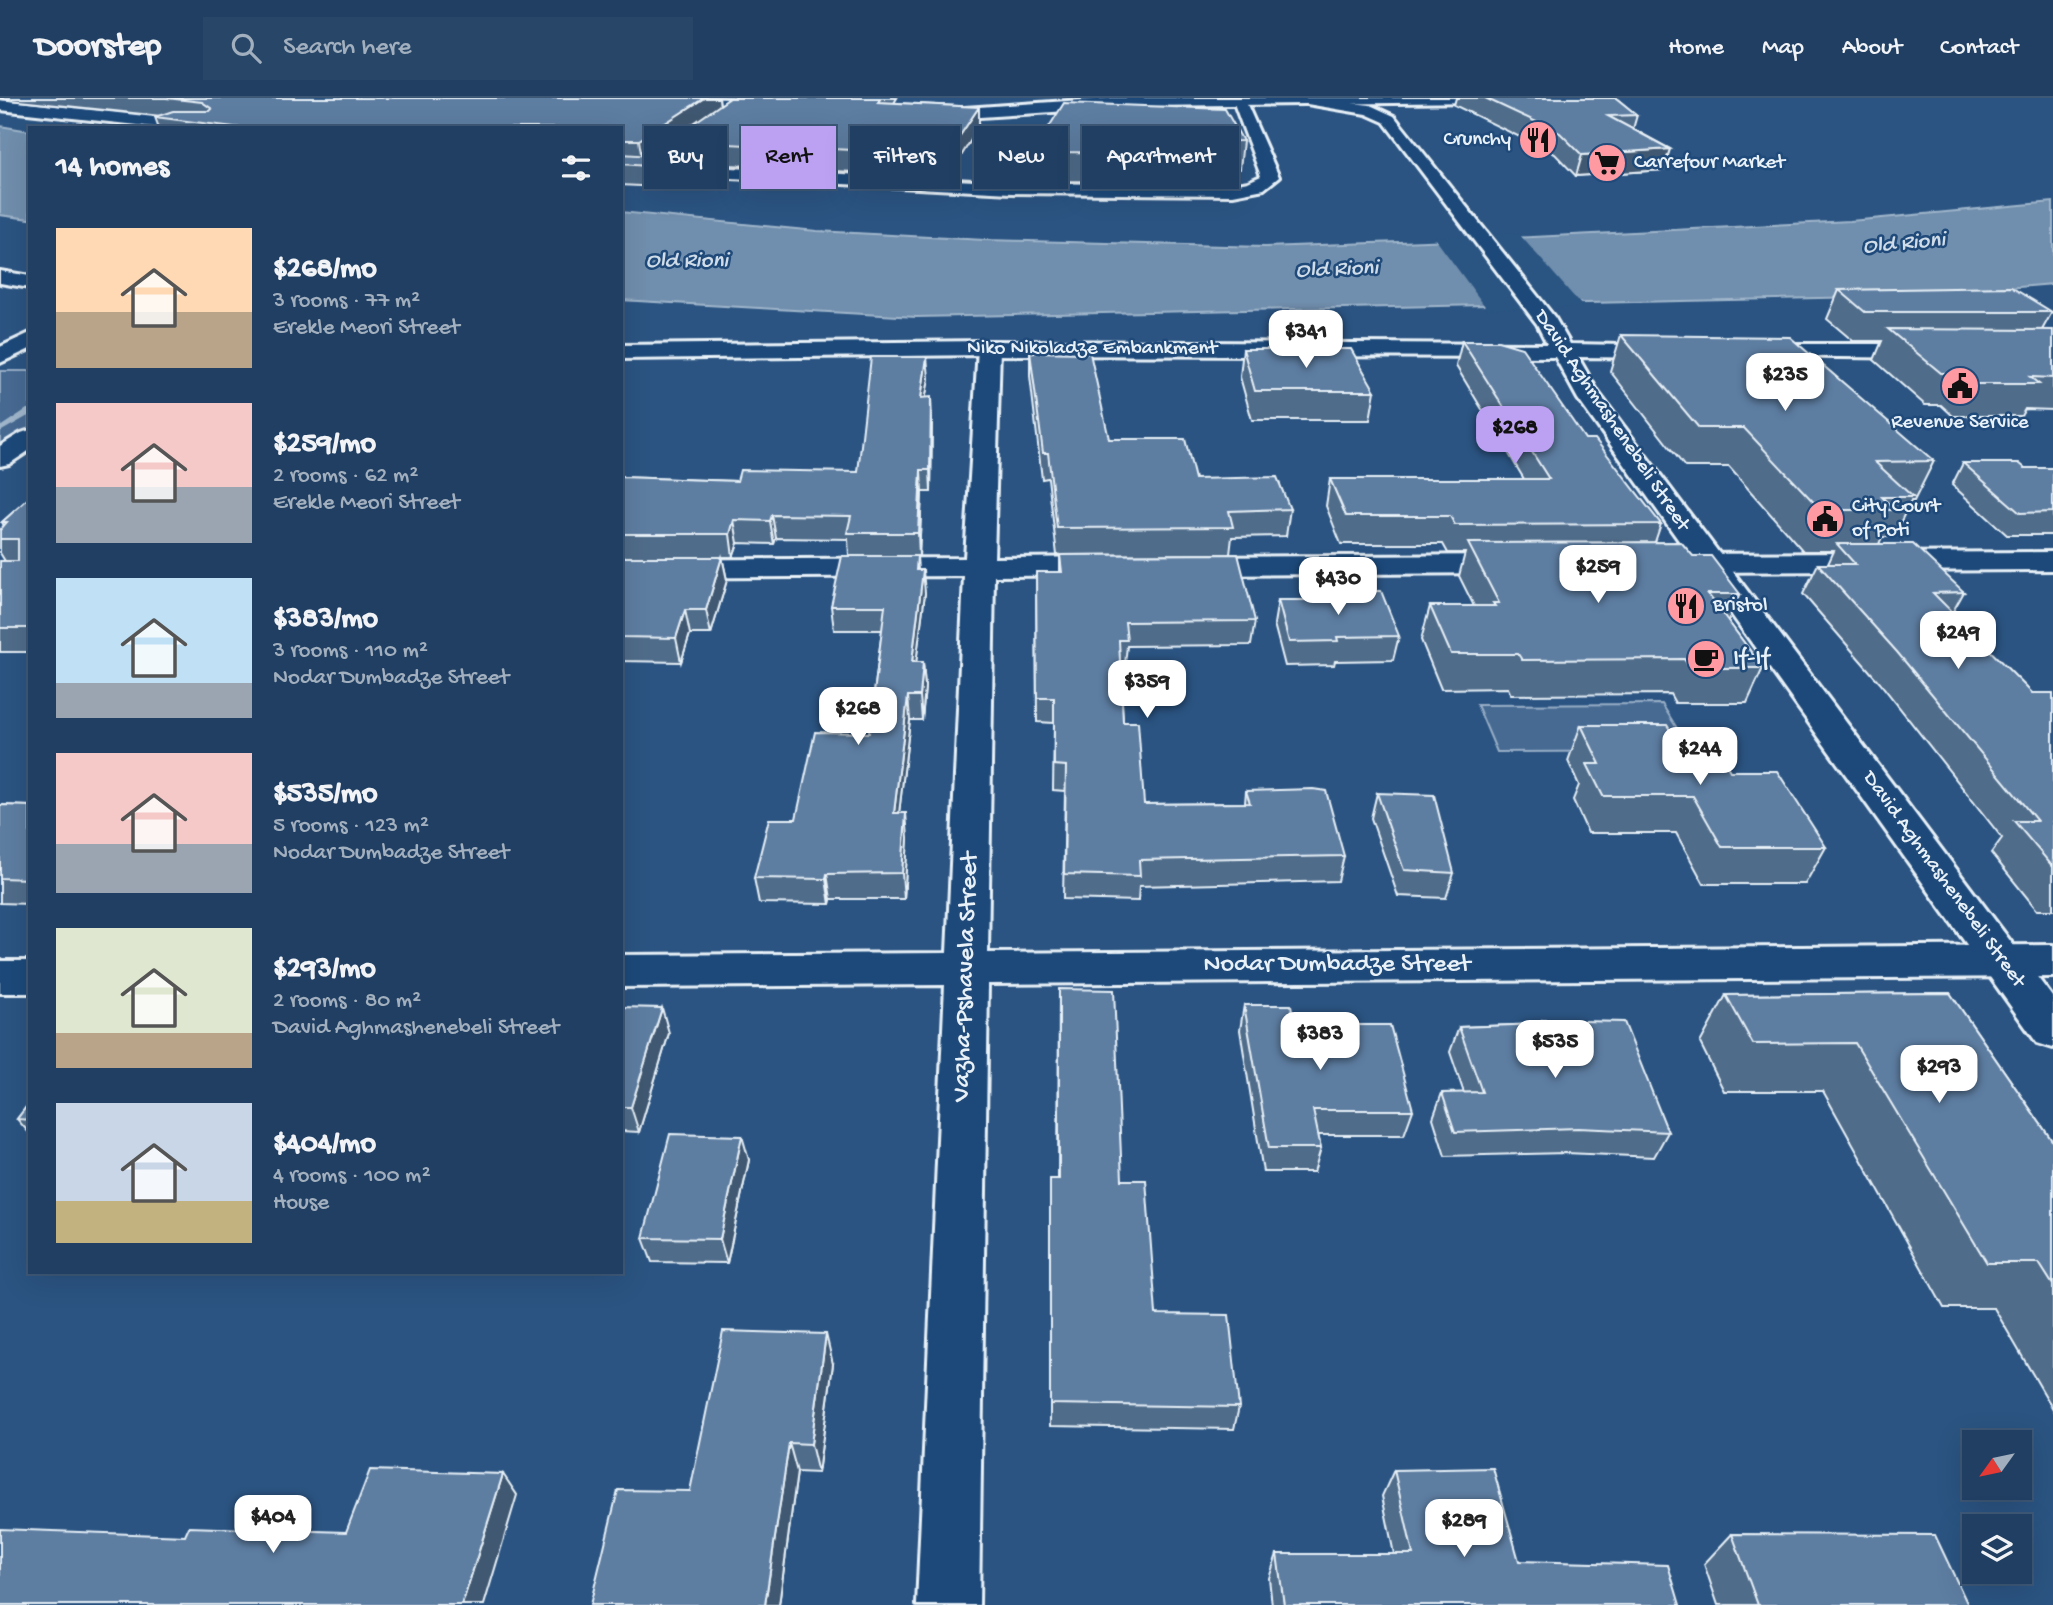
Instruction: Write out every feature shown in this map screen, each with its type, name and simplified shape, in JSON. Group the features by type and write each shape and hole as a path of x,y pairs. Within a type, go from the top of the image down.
{"street":[{"path":"671,98 798,106"},
{"path":"1117,98 1143,102"},
{"path":"909,111 950,114 1028,104 1481,98"},
{"path":"727,173 1011,188 1233,190 1253,187 1265,182 1269,177 1238,100"},
{"path":"1390,114 1425,100"},
{"path":"722,117 746,101"},
{"name":"David Aghmashenebeli Street","path":"1312,101 1390,114 1445,195 1555,337 1587,394 1709,563 2053,1031"},
{"path":"0,105 191,126"},
{"path":"623,167 644,169"},
{"path":"0,277 28,282"},
{"name":"Niko Nikoladze Embankment","path":"623,352 1555,337 1685,351"},
{"path":"0,357 28,341"},
{"name":"Vazha-Pshavela Street","path":"948,1605 979,567 989,348"},
{"path":"1726,351 1958,351"},
{"path":"0,357 28,359"},
{"path":"0,458 28,439"},
{"path":"1642,563 2053,561"},
{"path":"623,569 1545,564"},
{"name":"Nodar Dumbadze Street","path":"623,971 2053,961"},
{"path":"0,977 28,976"}],"shaded area":[{"path":"0,371 28,371 28,435 0,454"},
{"path":"1662,704 1691,751 1497,752 1477,705"}],"water":[{"path":"0,126 28,131 28,219 0,215"},
{"name":"Old Rioni","path":"2053,202 2053,284 1916,296 916,317 623,300 623,212 817,231 985,240 1265,247 1850,221"}],"pier":[{"path":"1519,234 1583,307 1487,309 1434,237"}],"building":[{"path":"166,98 704,98 661,126 644,126 644,137 639,140 623,140 623,126 226,126 155,117 173,111 212,109 202,102"},
{"path":"730,98 881,98 878,102 979,107 960,136 960,126 850,126 850,150 836,149 836,126 741,126 741,145 727,144 727,126 690,126"},
{"path":"1485,98 1616,98 1637,115 1608,116 1670,149 1582,155 1560,133"},
{"path":"1064,103 1225,109 1235,126 1082,126 1082,152 1068,152 1068,126 1050,126"},
{"path":"623,154 644,155 644,166 623,164"},
{"path":"2011,287 2052,312 1865,312 1839,290"},
{"path":"1888,329 2053,330 2053,378 2030,377 2039,384 1969,384 1956,373 1941,373"},
{"path":"1621,335 1790,337 1934,461 1875,462 1913,497 1882,497 1895,510 1821,510 1744,428 1699,428"},
{"path":"1462,341 1498,341 1522,348 1585,439 1595,439 1661,524 1455,525 1450,516 1346,516 1330,479 1549,479"},
{"path":"1243,349 1351,349 1375,391 1255,391"},
{"path":"1030,352 1090,353 1109,439 1185,439 1195,479 1277,477 1290,509 1229,511 1233,527 1057,528 1048,453 1043,453"},
{"path":"871,357 927,357 921,398 931,397 930,470 921,470 918,533 847,533 851,516 772,515 770,521 734,520 730,534 623,534 623,477 737,481 740,470 858,472"},
{"path":"1963,463 2019,463 2025,468 2053,468 2053,512 2020,513"},
{"path":"28,499 28,628 0,628 0,561 18,561 18,539 0,539 0,530 7,522 2,522"},
{"path":"1681,542 1693,556 1711,556 1740,594 1708,594 1763,668 1690,668 1684,659 1522,660 1518,654 1451,654 1430,606 1495,606 1493,603 1499,603 1468,543"},
{"path":"1837,544 1913,544 1964,592 1933,593 2032,693 2053,693 2053,867 2014,821 2037,821 1897,652 1818,564 1855,564"},
{"path":"1238,554 1255,621 1125,622 1127,640 1119,640 1123,722 1138,722 1144,804 1250,803 1246,791 1326,791 1344,856 1139,860 1140,876 1064,874 1066,766 1054,765 1054,698 1037,698 1036,572 1062,572 1060,555"},
{"path":"842,556 917,556 916,570 923,570 912,662 923,662 920,696 908,696 894,813 906,813 902,873 827,874 826,879 754,878 769,819 796,819 815,732 869,733 885,606 831,606"},
{"path":"623,557 722,557 706,610 685,610 676,638 623,637"},
{"path":"1336,591 1381,591 1399,636 1337,637 1338,641 1289,642 1278,600 1339,600"},
{"path":"1581,725 1667,725 1692,766 1727,766 1730,771 1777,771 1826,847 1722,847 1693,796 1603,796 1587,764 1600,764"},
{"path":"1377,793 1434,795 1454,873 1404,870"},
{"path":"0,805 28,806 28,879 0,878"},
{"path":"1059,989 1114,990 1122,1180 1146,1180 1156,1314 1229,1315 1239,1407 1050,1404 1050,1179 1059,1179"},
{"path":"1950,993 2053,1142 2053,1285 2039,1263 1987,1263 1855,1043 1753,1044 1726,995"},
{"path":"1244,1005 1291,1005 1295,1025 1390,1025 1413,1110 1313,1110 1321,1148 1269,1148"},
{"path":"623,1007 662,1008 631,1107 623,1107"},
{"path":"1542,1020 1624,1022 1668,1132 1578,1128 1455,1132 1442,1093 1482,1092 1459,1027 1543,1024"},
{"path":"28,1105 28,1120 17,1119"},
{"path":"670,1134 742,1136 720,1239 643,1238"},
{"path":"723,1331 826,1334 811,1444 789,1443 765,1605 590,1605 618,1490 690,1491"},
{"path":"1493,1468 1519,1561 1668,1565 1680,1605 1284,1605 1277,1554 1413,1554 1394,1470"},
{"path":"370,1470 503,1474 462,1605 0,1605 0,1529 185,1536 189,1527 346,1532"},
{"path":"1732,1534 1935,1535 1968,1605 1758,1605"}],"waterway":[{"path":"0,430 28,412"}],"place":[{"name":"Crunchy","path":"1538,140"},
{"name":"Carrefour Market","path":"1607,163"},
{"name":"Revenue Service","path":"1960,386"},
{"name":"City Court of Poti","path":"1825,519"},
{"name":"Bristol","path":"1686,606"},
{"name":"If-If","path":"1706,659"}]}
